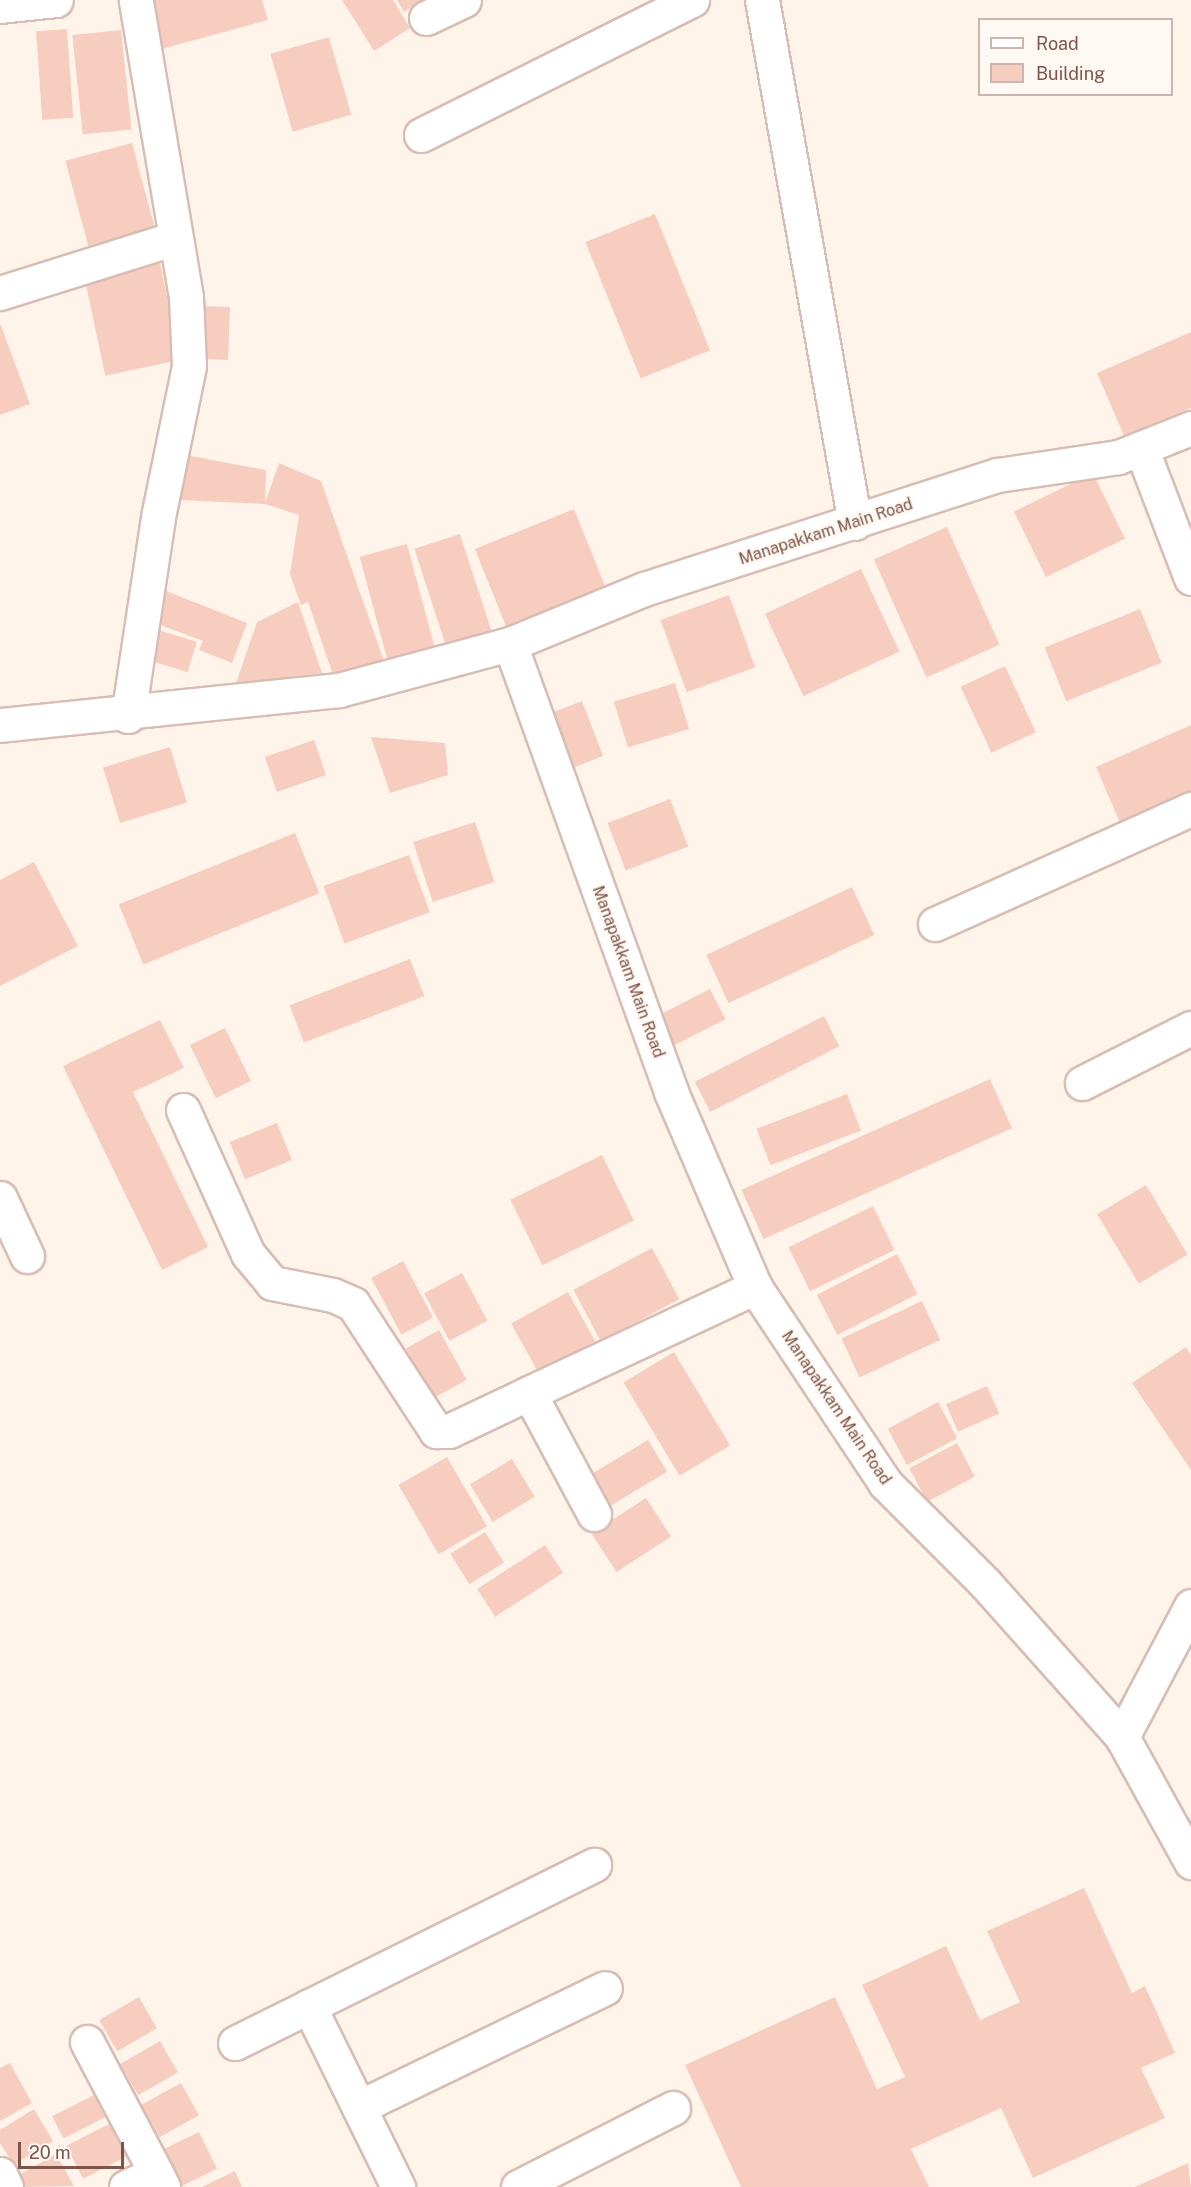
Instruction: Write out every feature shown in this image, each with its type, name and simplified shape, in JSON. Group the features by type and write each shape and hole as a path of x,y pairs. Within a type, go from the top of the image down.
{"street":[{"path":"0,6 56,0"},
{"path":"128,716 158,517 189,366 186,297 136,0"},
{"path":"426,18 464,0"},
{"path":"421,135 692,0"},
{"path":"762,0 788,163 855,523"},
{"path":"0,293 176,238"},
{"name":"Manapakkam Main Road","path":"1191,428 1142,450 997,475 855,523 644,589 510,644 671,1092 755,1287 885,1483 985,1583 1122,1737 1191,1862"},
{"path":"1142,450 1191,578"},
{"path":"0,725 128,716 339,690 510,644"},
{"path":"935,924 1191,808"},
{"path":"1082,1083 1191,1028"},
{"path":"183,1110 248,1254 272,1283 333,1294 353,1304 436,1431 449,1431 755,1287"},
{"path":"0,1198 27,1256"},
{"path":"529,1393 594,1514"},
{"path":"1122,1737 1191,1606"},
{"path":"235,2043 594,1865"},
{"path":"359,2107 605,1988"},
{"path":"309,2006 398,2187"},
{"path":"87,2042 159,2180 126,2187"},
{"path":"518,2187 673,2108"},
{"path":"0,2174 6,2187"}],"building":[{"path":"144,0 262,0 268,20 158,50"},
{"path":"342,0 393,0 410,28 374,51"},
{"path":"397,0 422,0 404,12"},
{"path":"67,29 73,118 42,120 36,31"},
{"path":"121,30 131,129 83,135 72,35"},
{"path":"329,37 351,115 293,132 270,54"},
{"path":"132,143 155,228 88,246 65,161"},
{"path":"655,214 710,350 641,378 585,242"},
{"path":"160,263 181,360 105,376 85,279"},
{"path":"199,306 230,307 228,360 197,359"},
{"path":"0,323 30,404 0,415"},
{"path":"1191,332 1191,408 1124,436 1097,373"},
{"path":"186,455 266,470 265,503 279,463 321,481 385,664 335,681 308,602 301,605 290,574 299,515 265,504 179,500"},
{"path":"1093,473 1125,539 1046,577 1014,512"},
{"path":"574,509 608,592 509,633 475,549"},
{"path":"947,527 999,645 926,677 874,560"},
{"path":"460,534 494,640 449,654 414,549"},
{"path":"407,544 434,646 387,659 360,557"},
{"path":"861,569 899,651 803,696 765,614"},
{"path":"166,591 247,623 232,663 199,650 203,641 155,623"},
{"path":"729,595 755,667 687,692 660,620"},
{"path":"298,602 322,673 236,683 257,622"},
{"path":"1140,609 1162,663 1066,701 1045,648"},
{"path":"152,628 197,642 188,672 143,659"},
{"path":"1005,666 1036,732 991,753 961,687"},
{"path":"675,683 689,729 628,748 614,702"},
{"path":"582,701 603,756 570,769 548,714"},
{"path":"1191,725 1191,803 1124,832 1096,767"},
{"path":"371,737 445,743 448,775 390,793"},
{"path":"314,740 326,775 277,792 265,757"},
{"path":"170,747 187,802 120,823 103,767"},
{"path":"670,799 688,847 626,871 607,823"},
{"path":"475,822 494,882 433,902 413,842"},
{"path":"295,833 319,893 143,964 119,904"},
{"path":"409,855 430,912 344,943 323,886"},
{"path":"34,862 78,946 0,986 0,880"},
{"path":"852,887 874,935 728,1003 706,955"},
{"path":"410,959 424,996 304,1043 290,1005"},
{"path":"710,989 725,1019 672,1047 657,1016"},
{"path":"824,1016 839,1046 710,1112 695,1082"},
{"path":"160,1020 184,1068 133,1092 208,1247 162,1270 63,1066"},
{"path":"225,1028 251,1081 216,1098 190,1045"},
{"path":"990,1079 1012,1128 763,1239 742,1190"},
{"path":"847,1094 861,1130 770,1165 756,1129"},
{"path":"277,1123 292,1160 245,1179 230,1142"},
{"path":"602,1155 634,1221 542,1265 510,1200"},
{"path":"1146,1185 1188,1254 1139,1284 1097,1214"},
{"path":"873,1206 894,1250 810,1291 789,1247"},
{"path":"652,1248 679,1299 601,1341 573,1290"},
{"path":"897,1254 917,1294 837,1335 817,1295"},
{"path":"403,1261 433,1318 401,1334 371,1278"},
{"path":"462,1273 487,1321 449,1341 424,1293"},
{"path":"568,1292 595,1341 538,1372 511,1324"},
{"path":"922,1301 940,1340 860,1378 841,1339"},
{"path":"439,1330 467,1380 433,1398 406,1348"},
{"path":"1186,1347 1191,1355 1191,1470 1132,1383"},
{"path":"674,1352 730,1445 680,1476 623,1382"},
{"path":"987,1386 999,1413 958,1432 946,1404"},
{"path":"938,1402 957,1438 907,1465 888,1429"},
{"path":"648,1440 667,1472 610,1506 591,1475"},
{"path":"957,1443 975,1477 927,1502 909,1468"},
{"path":"447,1457 487,1526 439,1554 399,1485"},
{"path":"512,1459 535,1497 493,1522 470,1484"},
{"path":"646,1498 671,1537 617,1572 591,1533"},
{"path":"485,1532 504,1563 469,1584 450,1554"},
{"path":"545,1545 563,1573 495,1617 477,1589"},
{"path":"1084,1888 1132,1993 1145,1986 1175,2053 1141,2068 1165,2118 1033,2178 1001,2108 911,2149 929,2187 741,2187 685,2065 835,1997 877,2089 905,2077 862,1985 946,1946 980,2020 1020,2002 987,1931"},
{"path":"139,1997 157,2028 117,2051 99,2020"},
{"path":"160,2041 178,2072 138,2095 120,2064"},
{"path":"10,2063 32,2103 0,2121 0,2068"},
{"path":"181,2083 199,2115 160,2137 142,2105"},
{"path":"94,2095 105,2117 63,2139 52,2116"},
{"path":"34,2109 53,2141 14,2165 0,2143 0,2130"},
{"path":"109,2124 126,2157 83,2179 66,2146"},
{"path":"199,2132 217,2169 182,2186 164,2149"},
{"path":"56,2154 74,2186 24,2187 17,2176"},
{"path":"1188,2163 1191,2187 1135,2187"},
{"path":"235,2171 242,2187 202,2187"}]}
